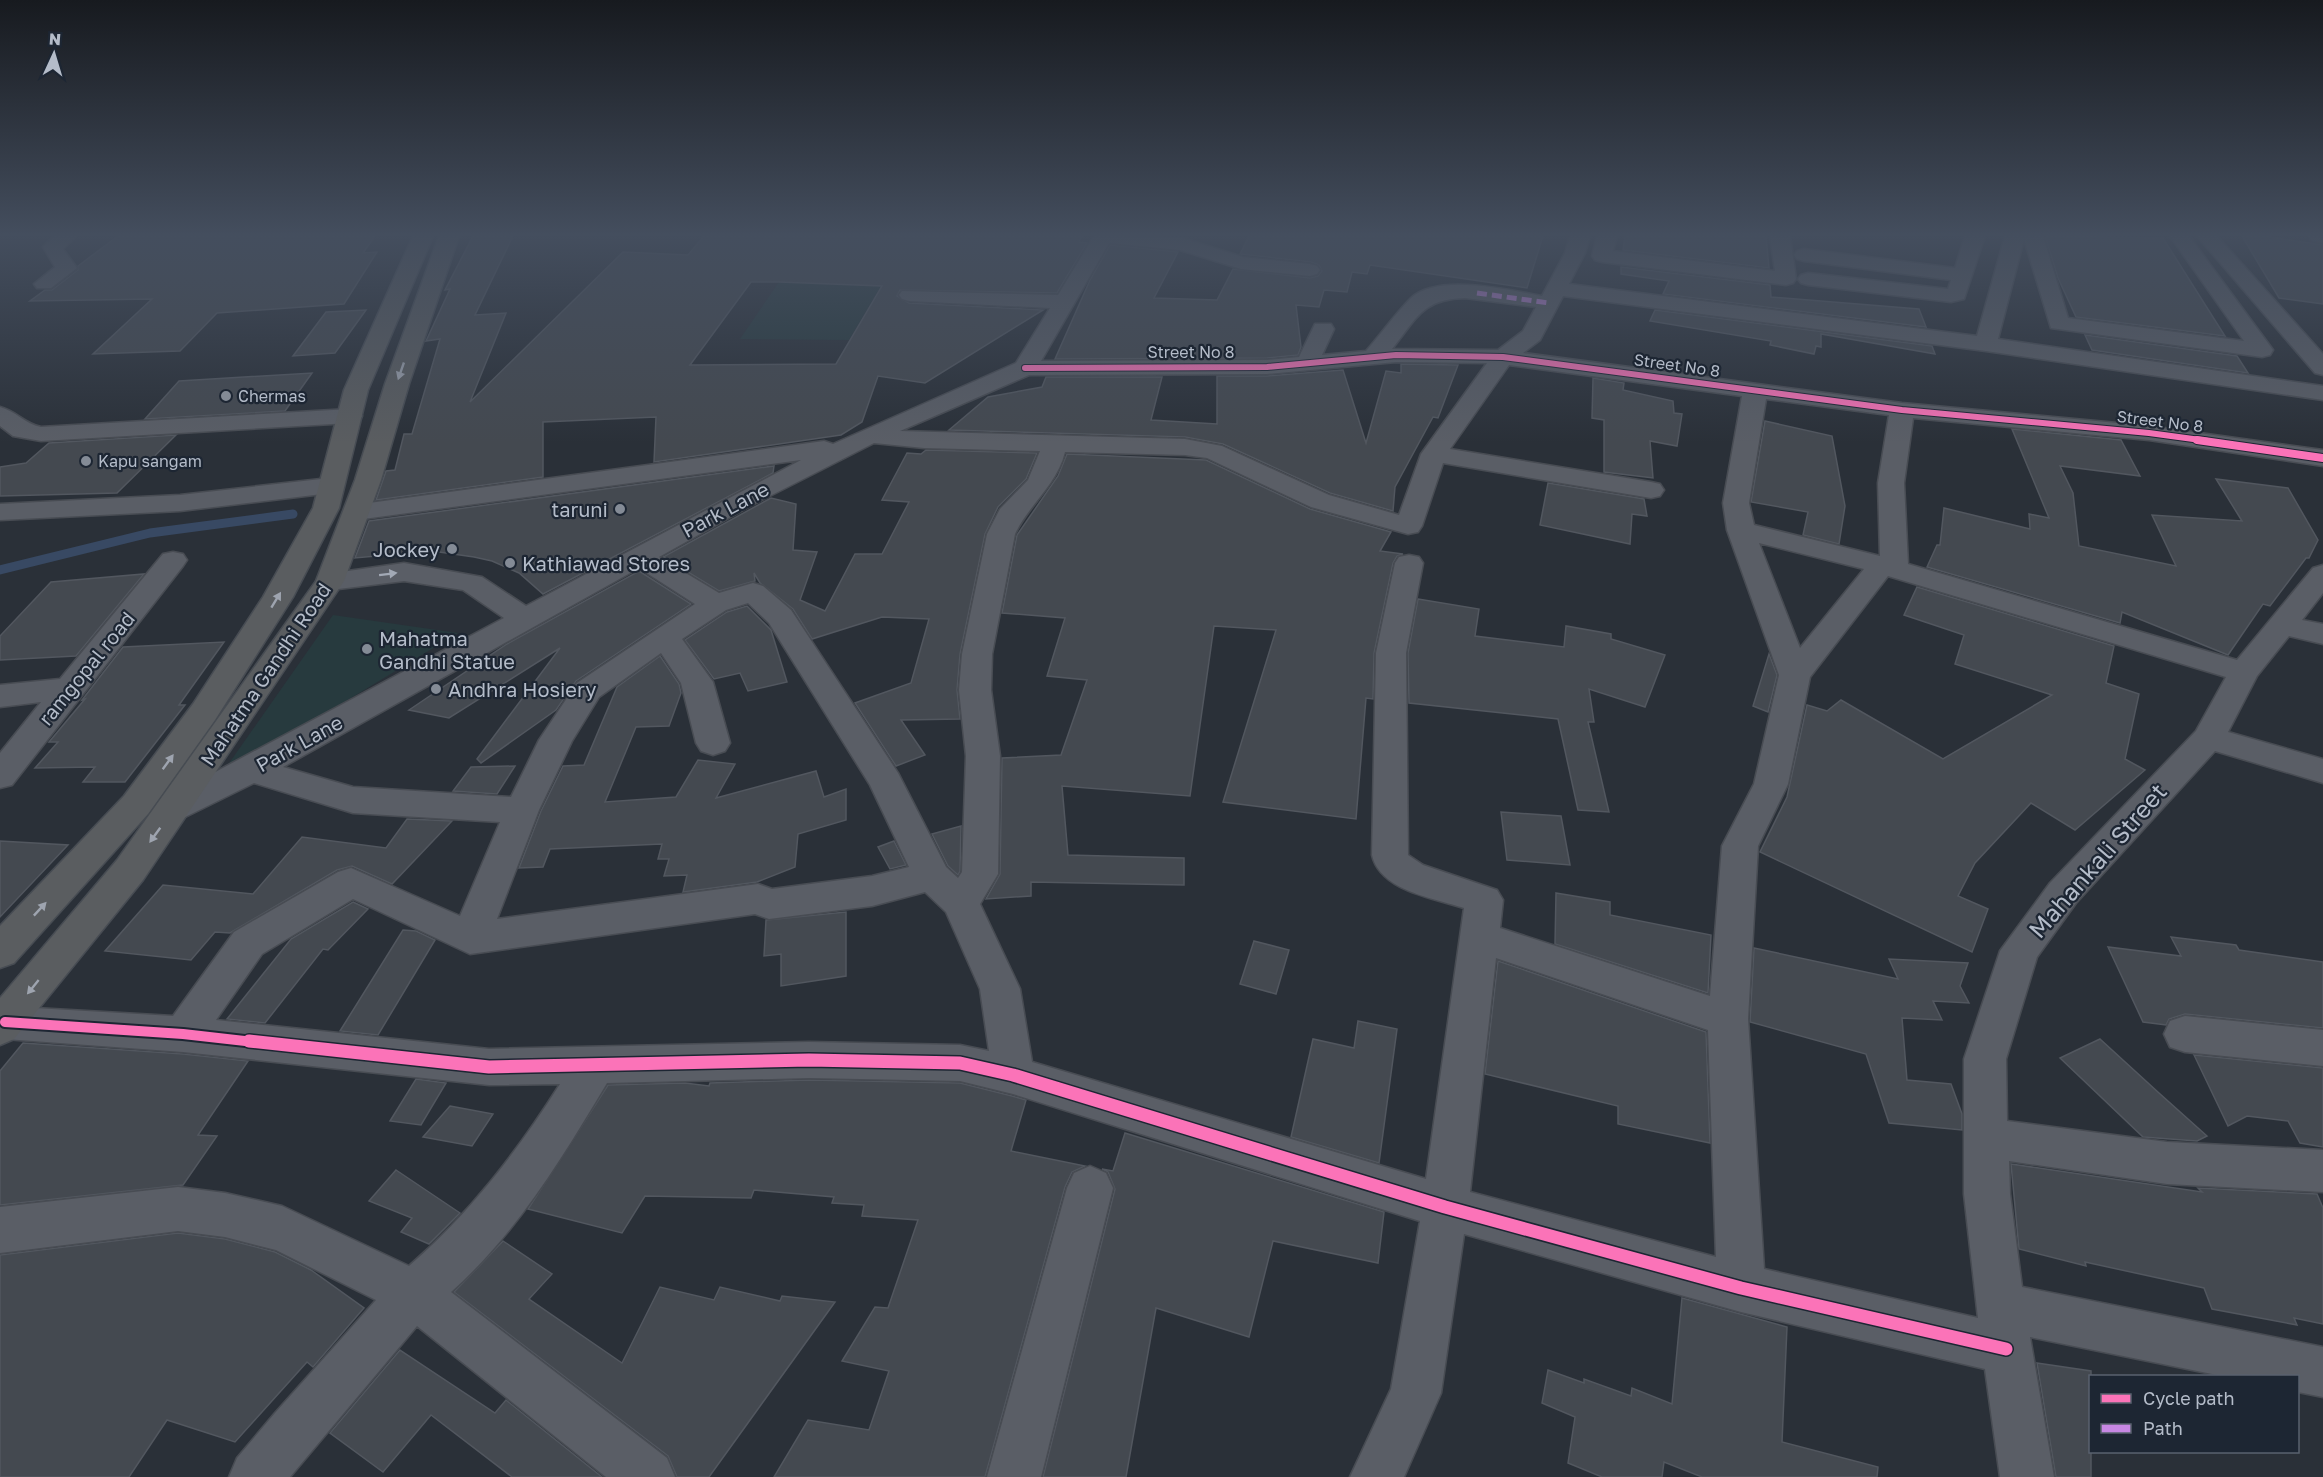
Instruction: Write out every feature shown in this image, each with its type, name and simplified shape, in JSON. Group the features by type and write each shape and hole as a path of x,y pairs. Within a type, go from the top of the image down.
{"highway":[{"name":"Mahatma Gandhi Road","path":"0,952 136,805 204,712 278,597 326,508 356,390 393,305"},
{"name":"Mahatma Gandhi Road","path":"2,1024 130,870 330,581 356,512 424,305"}],"street":[{"path":"1025,368 1061,305"},
{"path":"1373,357 1417,305"},
{"path":"356,512 860,440 1185,447 1213,451 1320,501 1408,526 1434,454 1503,357 1532,335 1548,305"},
{"path":"1634,305 1986,344 2323,393"},
{"path":"1986,344 1996,305"},
{"path":"2053,305 2059,323 2262,350 2229,305"},
{"path":"2267,305 2323,368"},
{"path":"1307,364 1323,329"},
{"name":"Street No 8","path":"1025,368 1267,367 1396,355 1503,357 1902,410 2149,434 2323,458"},
{"name":"Park Lane","path":"173,810 251,770 741,500 860,440 1025,368"},
{"path":"1755,391 1736,503 1741,530 1795,675"},
{"path":"1741,1288 1728,1019 1740,846 1771,784 1795,675 1888,567 1891,483 1902,410"},
{"path":"0,414 22,431 41,434 350,416"},
{"path":"962,903 980,874 983,767 975,690 977,654 990,587 1001,534 1010,515 1039,483 1054,445"},
{"path":"1434,454 1651,490"},
{"path":"0,512 180,503 330,486"},
{"path":"1741,530 1832,551 2244,672"},
{"path":"639,556 716,604"},
{"name":"ramgopal road","path":"0,776 13,744 70,689 173,560"},
{"path":"1377,1477 1416,1393 1445,1207 1484,900 1410,875 1392,863 1390,855 1392,653 1409,563"},
{"path":"330,581 404,572 472,583 525,619"},
{"name":"Mahankali Street","path":"2027,1477 2004,1328 1987,1194 1986,1138 1985,1059 2019,951 2064,893 2208,738 2244,672 2323,574"},
{"path":"470,938 522,810 556,740 588,690 664,636 716,604 753,592 780,617 885,782 932,876 962,903 1000,990 1013,1074"},
{"path":"2282,625 2323,634"},
{"path":"664,636 697,682 713,743"},
{"path":"0,696 70,689"},
{"path":"2208,738 2323,771"},
{"path":"251,770 353,800 522,810"},
{"path":"183,1034 248,943 351,882 470,938 758,899 769,904 872,891 932,876"},
{"path":"1479,937 1728,1019"},
{"path":"2,1024 183,1034 489,1067 808,1060 960,1063 1013,1074 1445,1207 1741,1288 2004,1328 2323,1372"},
{"path":"2185,1034 2323,1048"},
{"path":"256,1477 414,1293 461,1252 536,1161 595,1065"},
{"path":"1986,1138 2167,1163 2323,1171"},
{"path":"1014,1477 1090,1188"},
{"path":"0,1230 178,1209 225,1215 282,1230 414,1293 648,1477"}],"green space":[{"path":"763,305 870,305 849,340 740,339"},
{"path":"333,615 458,633 218,779"}],"building":[{"path":"146,305 331,305 217,313 180,351 93,354"},
{"path":"443,305 480,305 475,315 506,313 470,402 569,305 734,305 690,365 836,364 871,305 946,305 1043,310 925,383 878,376 862,422 841,435 654,462 656,417 543,422 543,477 376,500 386,471 395,470 404,434 412,434 440,339 426,341"},
{"path":"1079,305 1320,305 1319,307 1296,305 1301,347 1298,355 1267,358 1055,359"},
{"path":"1750,305 1869,305 1919,309 1926,327"},
{"path":"2070,305 2205,305 2225,336 2076,317"},
{"path":"366,310 335,353 293,356 326,312"},
{"path":"1655,310 1932,346 1935,354 1821,334 1821,347 1816,346 1814,354 1770,345 1771,341 1650,321"},
{"path":"2085,335 2237,356 2248,373 2092,350"},
{"path":"1401,364 1458,365 1438,418 1433,417 1395,487 1393,511 1330,493 1223,444 1185,437 949,430 988,397 1042,387 1046,377 1162,377 1151,420 1217,424 1217,376 1267,376 1343,370 1366,443 1386,371 1401,373"},
{"path":"312,373 285,411 145,419 179,381"},
{"path":"1593,378 1624,383 1623,390 1673,401 1674,413 1682,414 1677,446 1650,441 1653,478 1604,472 1604,420 1592,418"},
{"path":"1765,421 1832,436 1845,506 1839,544 1803,535 1808,512 1751,502"},
{"path":"2012,429 2121,440 2140,476 2060,466 2073,493 2079,546 2176,566 2152,515 2242,521 2216,479 2288,488 2318,540 2309,558 2306,558 2270,606 2263,604 2228,655 2122,612 2120,623 1927,567 1937,545 1940,545 1944,508 2030,529 2029,514 2049,518"},
{"name":"Kapu sangam","path":"176,435 117,493 0,496 0,467 26,463 49,443"},
{"path":"926,450 1037,453 1026,479 998,507 985,534 960,654 957,690 960,719 901,720 925,755 896,766 855,703 911,683 929,619 882,617 812,639 793,609 760,583 754,573 755,581 719,591 663,557 771,498 796,504 793,550 817,552 800,600 825,611 855,554 882,554 909,502 882,500 907,453 921,454"},
{"path":"1067,454 1206,460 1310,509 1391,532 1380,551 1403,554 1397,556 1393,563 1374,653 1373,699 1366,698 1356,819 1223,802 1276,630 1214,626 1190,796 1062,786 1068,855 1184,858 1184,885 1031,882 1031,896 986,899 1000,874 1002,758 1061,755 1087,680 1047,676 1065,618 1002,613 1017,535 1058,476"},
{"path":"774,466 773,473 543,594 519,573 492,561 474,557 432,551 355,558 369,521"},
{"path":"1548,483 1644,499 1647,516 1632,514 1630,544 1540,525"},
{"path":"639,571 691,604 576,681 556,710 481,763 477,759 560,648 449,718 409,710 507,644"},
{"path":"144,574 76,656 0,660 0,636 51,582"},
{"path":"1917,587 2114,646 2106,683 2139,694 2125,759 2145,770 2075,830 2031,803 1975,863 1958,896 1988,909 1972,952 1760,852 1787,797 1807,705 1827,711 1841,700 1943,759 2052,695 1955,664 1964,635 1904,615"},
{"path":"1418,599 1479,609 1475,636 1564,647 1566,626 1611,634 1611,639 1665,655 1645,707 1589,689 1594,722 1588,722 1609,812 1578,810 1558,719 1409,703 1408,653"},
{"path":"747,606 771,630 787,682 748,691 740,673 714,679 685,640 727,612"},
{"path":"224,642 179,705 185,705 125,782 83,782 95,767 35,768 58,742 49,742 85,699 82,700 123,647"},
{"path":"1769,654 1777,675 1768,712 1753,706"},
{"path":"660,656 679,684 681,693 669,726 636,727 605,802 676,797 698,760 735,764 716,798 816,771 824,797 846,789 846,820 798,834 795,867 757,882 683,892 687,875 664,876 669,859 658,859 662,844 550,849 543,867 519,868 541,811 563,766 584,765 617,687"},
{"path":"515,766 497,794 453,791 471,767"},
{"path":"1501,812 1561,816 1570,865 1507,860"},
{"path":"407,819 452,821 392,884 352,866 337,870 230,933 215,932 191,960 105,951 163,885 253,894 302,837 386,848"},
{"path":"961,826 958,875 948,866 932,834"},
{"path":"0,841 68,845 0,917"},
{"path":"894,841 906,865 890,869 878,847"},
{"path":"1556,893 1610,902 1610,915 1711,935 1708,993 1555,944"},
{"path":"353,902 368,909 328,950 323,949 265,1023 227,1019 291,939"},
{"path":"846,912 846,976 781,986 781,954 764,956 766,920"},
{"path":"403,930 416,931 435,940 378,1035 340,1031"},
{"path":"2171,937 2236,945 2239,950 2323,962 2323,1028 2185,1014 2169,1019 2166,1025 2143,1022 2108,947 2181,956"},
{"path":"1254,941 1289,950 1276,994 1240,984"},
{"path":"1754,948 1898,979 1889,959 1968,963 1960,986 1969,1003 1933,1001 1942,1020 1902,1018 1907,1080 1951,1084 1962,1114 1962,1130 1889,1123 1866,1054 1750,1022"},
{"path":"1498,961 1706,1032 1710,1143 1618,1124 1618,1106 1485,1074"},
{"path":"1358,1021 1397,1029 1379,1163 1291,1137 1313,1039 1354,1048"},
{"path":"2100,1039 2207,1136 2197,1141 2143,1137 2060,1058"},
{"path":"23,1043 248,1061 198,1135 217,1136 183,1185 0,1205 0,1071"},
{"path":"2194,1055 2323,1068 2323,1147 2300,1143 2288,1121 2247,1116 2228,1126"},
{"path":"416,1079 446,1083 421,1125 390,1121"},
{"path":"809,1080 960,1083 1026,1100 1011,1151 1085,1166 1072,1172 1065,1187 985,1477 774,1477 808,1420 869,1430 889,1371 842,1361 875,1307 888,1308 918,1220 862,1216 864,1205 832,1203 834,1197 754,1190 751,1198 645,1196 622,1233 528,1209 608,1085 685,1083 709,1086 710,1083"},
{"path":"450,1106 493,1114 472,1146 423,1137"},
{"path":"1125,1133 1384,1212 1378,1263 1273,1241 1249,1337 1156,1308 1126,1477 1043,1477 1115,1189 1108,1172 1102,1169 1113,1171"},
{"path":"2011,1164 2202,1192 2198,1188 2317,1194 2323,1208 2323,1324 2294,1318 2297,1325 2212,1309 2204,1288 2085,1262 2086,1266 2019,1249"},
{"path":"396,1170 460,1213 429,1244 401,1232 412,1218 369,1201"},
{"path":"178,1233 225,1239 275,1252 311,1270 364,1308 313,1367 307,1362 235,1442 167,1420 129,1477 0,1477 0,1255"},
{"path":"503,1241 552,1274 529,1299 622,1363 660,1287 714,1300 720,1287 780,1301 782,1296 835,1302 709,1477 677,1477 668,1456 454,1292"},
{"path":"1682,1298 1787,1327 1782,1442 1878,1467 1877,1477 1702,1477 1664,1462 1662,1477 1602,1477 1568,1463 1575,1417 1542,1403 1548,1370 1584,1383 1584,1379 1631,1396 1632,1388 1672,1404"},
{"path":"400,1350 495,1413 506,1400 602,1477 512,1477 431,1415 383,1472 330,1433"},
{"path":"2037,1363 2091,1371 2089,1375 2089,1453 2091,1453 2091,1477 2056,1477"}],"waterway":[{"path":"0,570 150,533 293,514"}],"cycle path":[{"path":"1025,368 1267,367 1396,355 1503,357 1902,410 2149,433 2323,458"},
{"path":"5,1022 183,1034 489,1067 809,1060 960,1063 1013,1075 1445,1207 1741,1288 2006,1349"}],"place":[{"name":"Chermas","path":"226,396"},
{"name":"Kapu sangam","path":"86,461"},
{"name":"taruni","path":"620,509"},
{"name":"Jockey","path":"452,549"},
{"name":"Kathiawad Stores","path":"510,563"},
{"name":"Mahatma Gandhi Statue","path":"367,649"},
{"name":"Andhra Hosiery","path":"436,689"}]}
